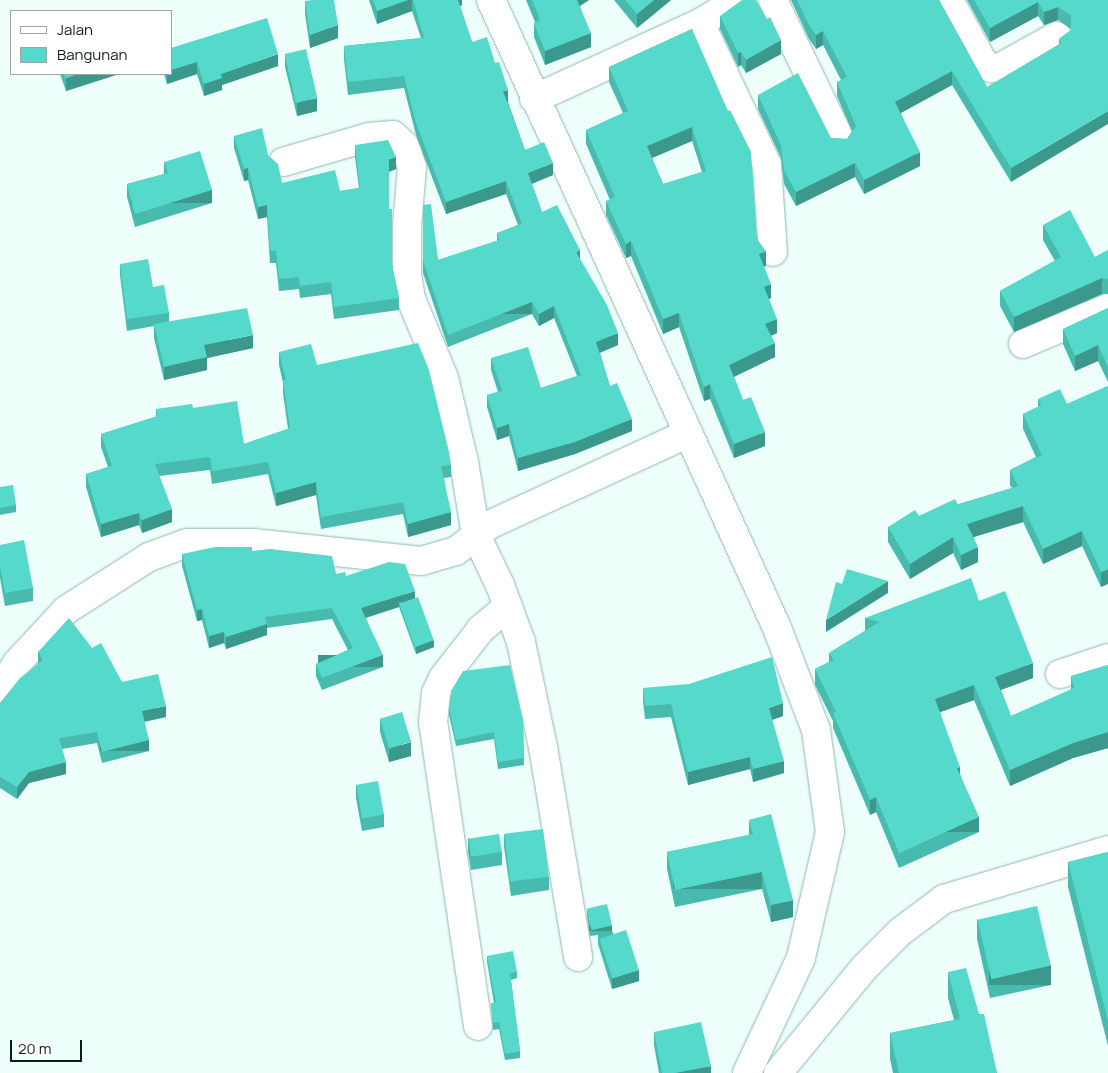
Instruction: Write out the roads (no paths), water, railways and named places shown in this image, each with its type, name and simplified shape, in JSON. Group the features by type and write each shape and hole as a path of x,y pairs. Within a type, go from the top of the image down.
{"street":[{"path":"491,0 534,99 777,628 816,730 830,832 801,958 747,1073"},
{"path":"534,99 700,23 738,0"},
{"path":"773,0 840,139"},
{"path":"949,0 983,62 991,68 999,68 1057,36"},
{"path":"700,23 767,165 773,252"},
{"path":"283,162 369,137 393,135 404,145 412,167 407,227 407,274 411,299 444,378 464,462 476,535 508,606 521,642 543,747 578,957"},
{"path":"1023,344 1108,308"},
{"path":"0,692 12,656 66,610 94,590 149,557 187,544 253,543 421,561 456,551 489,525 688,434"},
{"path":"478,1026 432,722 436,693 443,678 481,629 508,606"},
{"path":"1060,674 1108,658"},
{"path":"778,1073 864,968 900,932 944,899 1108,850"}]}
